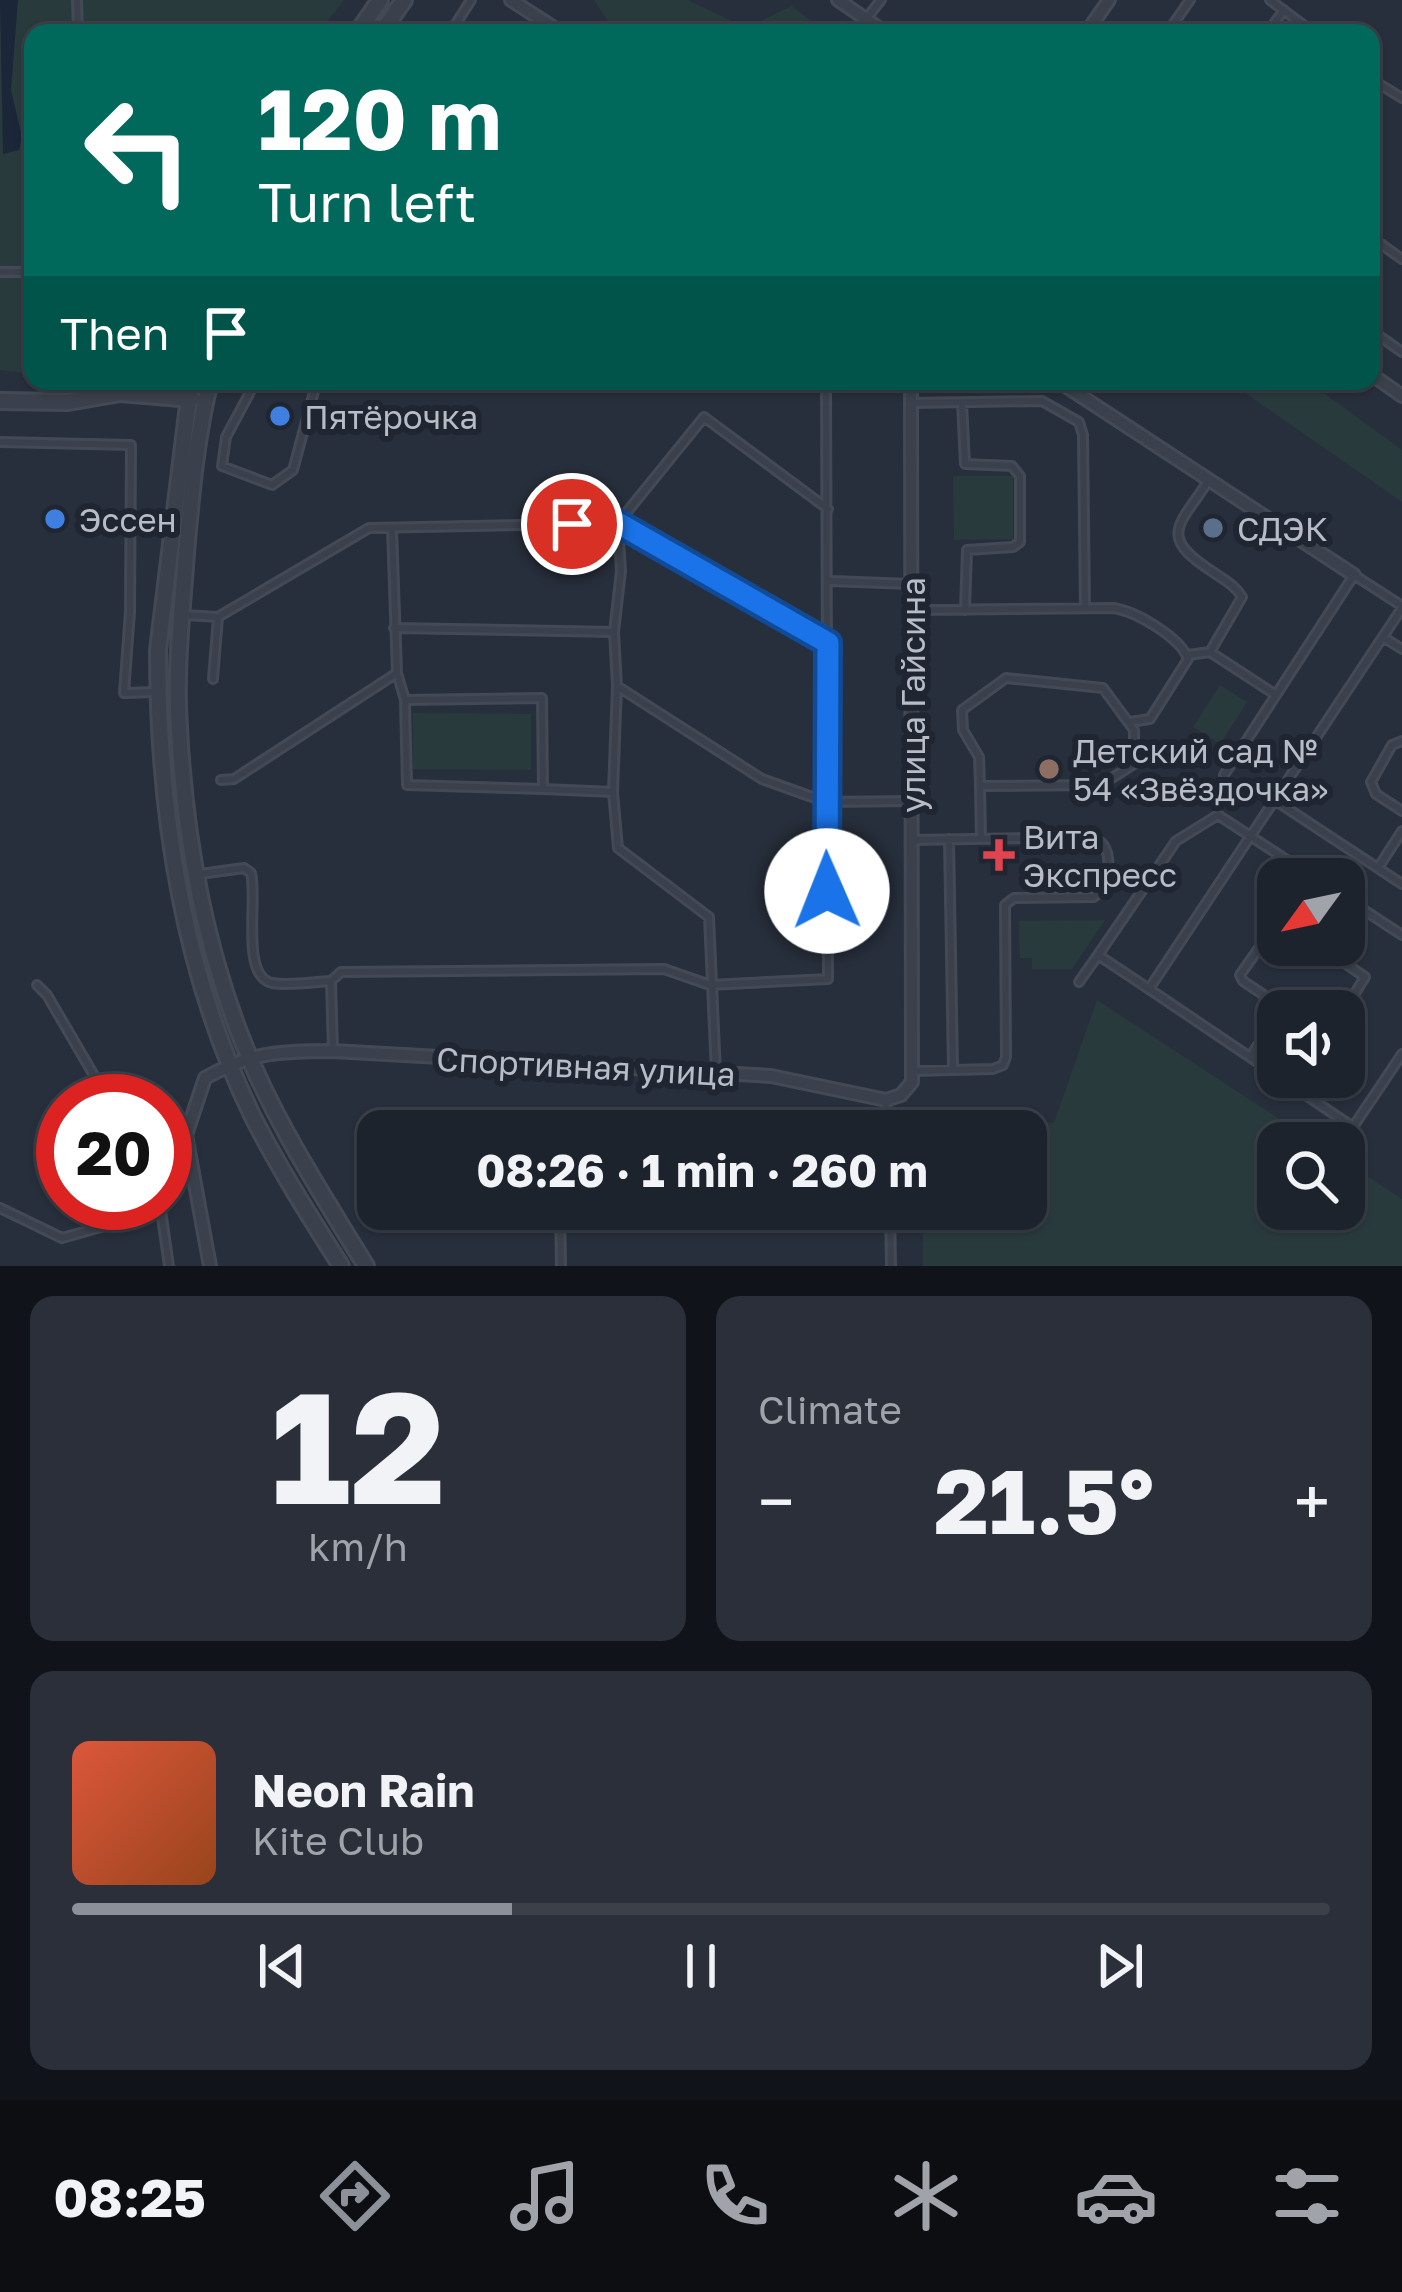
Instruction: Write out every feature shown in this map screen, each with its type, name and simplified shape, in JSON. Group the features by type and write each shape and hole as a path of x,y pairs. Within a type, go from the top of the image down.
{"street":[{"path":"512,0 548,24"},
{"path":"838,0 872,24"},
{"path":"189,390 158,650 176,875 199,976 230,1064 263,1136 341,1266"},
{"path":"208,390 190,511 178,729 197,875 219,971 249,1057 275,1114 366,1266"},
{"name":"улица Гайсина","path":"911,390 912,1076"},
{"path":"1072,390 1354,575"},
{"path":"0,401 68,402 120,393 205,401"},
{"name":"Спортивная улица","path":"230,1064 284,1051 333,1052 776,1076 886,1100"},
{"path":"192,1117 205,1078 230,1064"},
{"path":"886,1100 901,1095 912,1076"},
{"path":"192,1168 209,1263 194,1266"}],"lane":[{"path":"866,20 881,0"},
{"path":"1090,0 1106,4"},
{"path":"1270,0 1302,24"},
{"path":"1274,24 1284,10"},
{"path":"19,272 24,268"},
{"path":"0,272 24,272"},
{"path":"251,390 226,437 222,466 272,485 293,470 316,390"},
{"path":"197,875 244,868 251,873 253,959 261,978 271,983 332,981 341,972 664,969 710,985 828,980 826,390"},
{"path":"911,403 1047,402 1080,424 1085,608"},
{"path":"962,403 965,464 1012,466 1020,476 1020,542 1013,547 967,550 964,610"},
{"path":"716,1073 709,916 618,848 613,792 614,632 621,571 618,523 704,417 828,509"},
{"path":"0,442 131,445 130,612 124,693 158,692"},
{"path":"1209,480 1180,525 1178,541 1188,556 1242,597 1210,652"},
{"path":"182,615 218,617 369,528 618,523 828,643"},
{"path":"392,528 394,628 397,673 405,700 407,785 613,792"},
{"path":"1149,989 1402,607 1354,575 1224,775"},
{"path":"829,581 911,584"},
{"path":"911,610 1129,611 1188,656 1150,719 1130,722"},
{"path":"213,679 218,617"},
{"path":"394,628 614,632"},
{"path":"1383,637 1402,649"},
{"path":"1188,656 1210,652 1276,695"},
{"path":"221,780 234,778 397,673"},
{"path":"980,786 1106,784 1134,764 1130,722 1103,688 1006,678 962,710 963,730 980,760 980,786 980,839"},
{"path":"617,686 762,779 826,802 912,801"},
{"path":"405,700 542,698 543,789"},
{"path":"1402,741 1392,746 1371,782 1376,794 1402,811"},
{"path":"1276,801 1402,884"},
{"path":"1079,982 1176,841 1218,814 1284,858"},
{"path":"1378,868 1402,831"},
{"path":"949,839 953,1070"},
{"path":"912,840 1099,839 1108,852 1108,885 1094,897 1007,902 1005,1061 993,1070 912,1076"},
{"path":"1365,911 1402,935"},
{"path":"1257,951 1240,975 1257,992"},
{"path":"1098,955 1257,1063"},
{"path":"1350,966 1365,977 1357,990"},
{"path":"332,981 333,1052"},
{"path":"37,985 92,1074"},
{"path":"1250,1058 1257,1048"},
{"path":"1310,1098 1353,1127 1402,1054"},
{"path":"886,1100 886,1110"},
{"path":"0,1208 36,1225"},
{"path":"45,1230 62,1238 90,1230"},
{"path":"164,1230 169,1266"},
{"path":"560,1230 561,1266"},
{"path":"890,1230 891,1266"}],"shaded area":[{"path":"0,0 344,0 325,24 24,24 24,373 0,370"},
{"path":"594,0 687,0 738,24 610,24"},
{"path":"791,6 816,24 755,24"},
{"path":"1241,390 1319,390 1402,450 1402,502"},
{"path":"953,476 1013,476 1013,539 954,540"},
{"path":"1220,685 1247,702 1220,744 1193,727"},
{"path":"413,713 531,714 531,770 413,769"},
{"path":"1105,920 1072,969 1032,969 1032,958 1020,958 1019,921"},
{"path":"1097,1000 1284,1122 1257,1122 1257,1230 1365,1230 1365,1175 1402,1199 1402,1266 923,1266 923,1230 1047,1230 1047,1122 1054,1123"}],"water":[{"path":"0,0 18,0 11,90 22,137 19,150 3,154"}],"place":[{"name":"Пятёрочка","path":"280,416"},
{"name":"Эссен","path":"55,519"},
{"name":"СДЭК","path":"1213,528"},
{"name":"Детский сад № 54 «Звёздочка»","path":"1049,769"},
{"name":"Вита Экспресс","path":"999,855"}],"route":[{"path":"572,524 618,523 828,643 827,891"}]}
